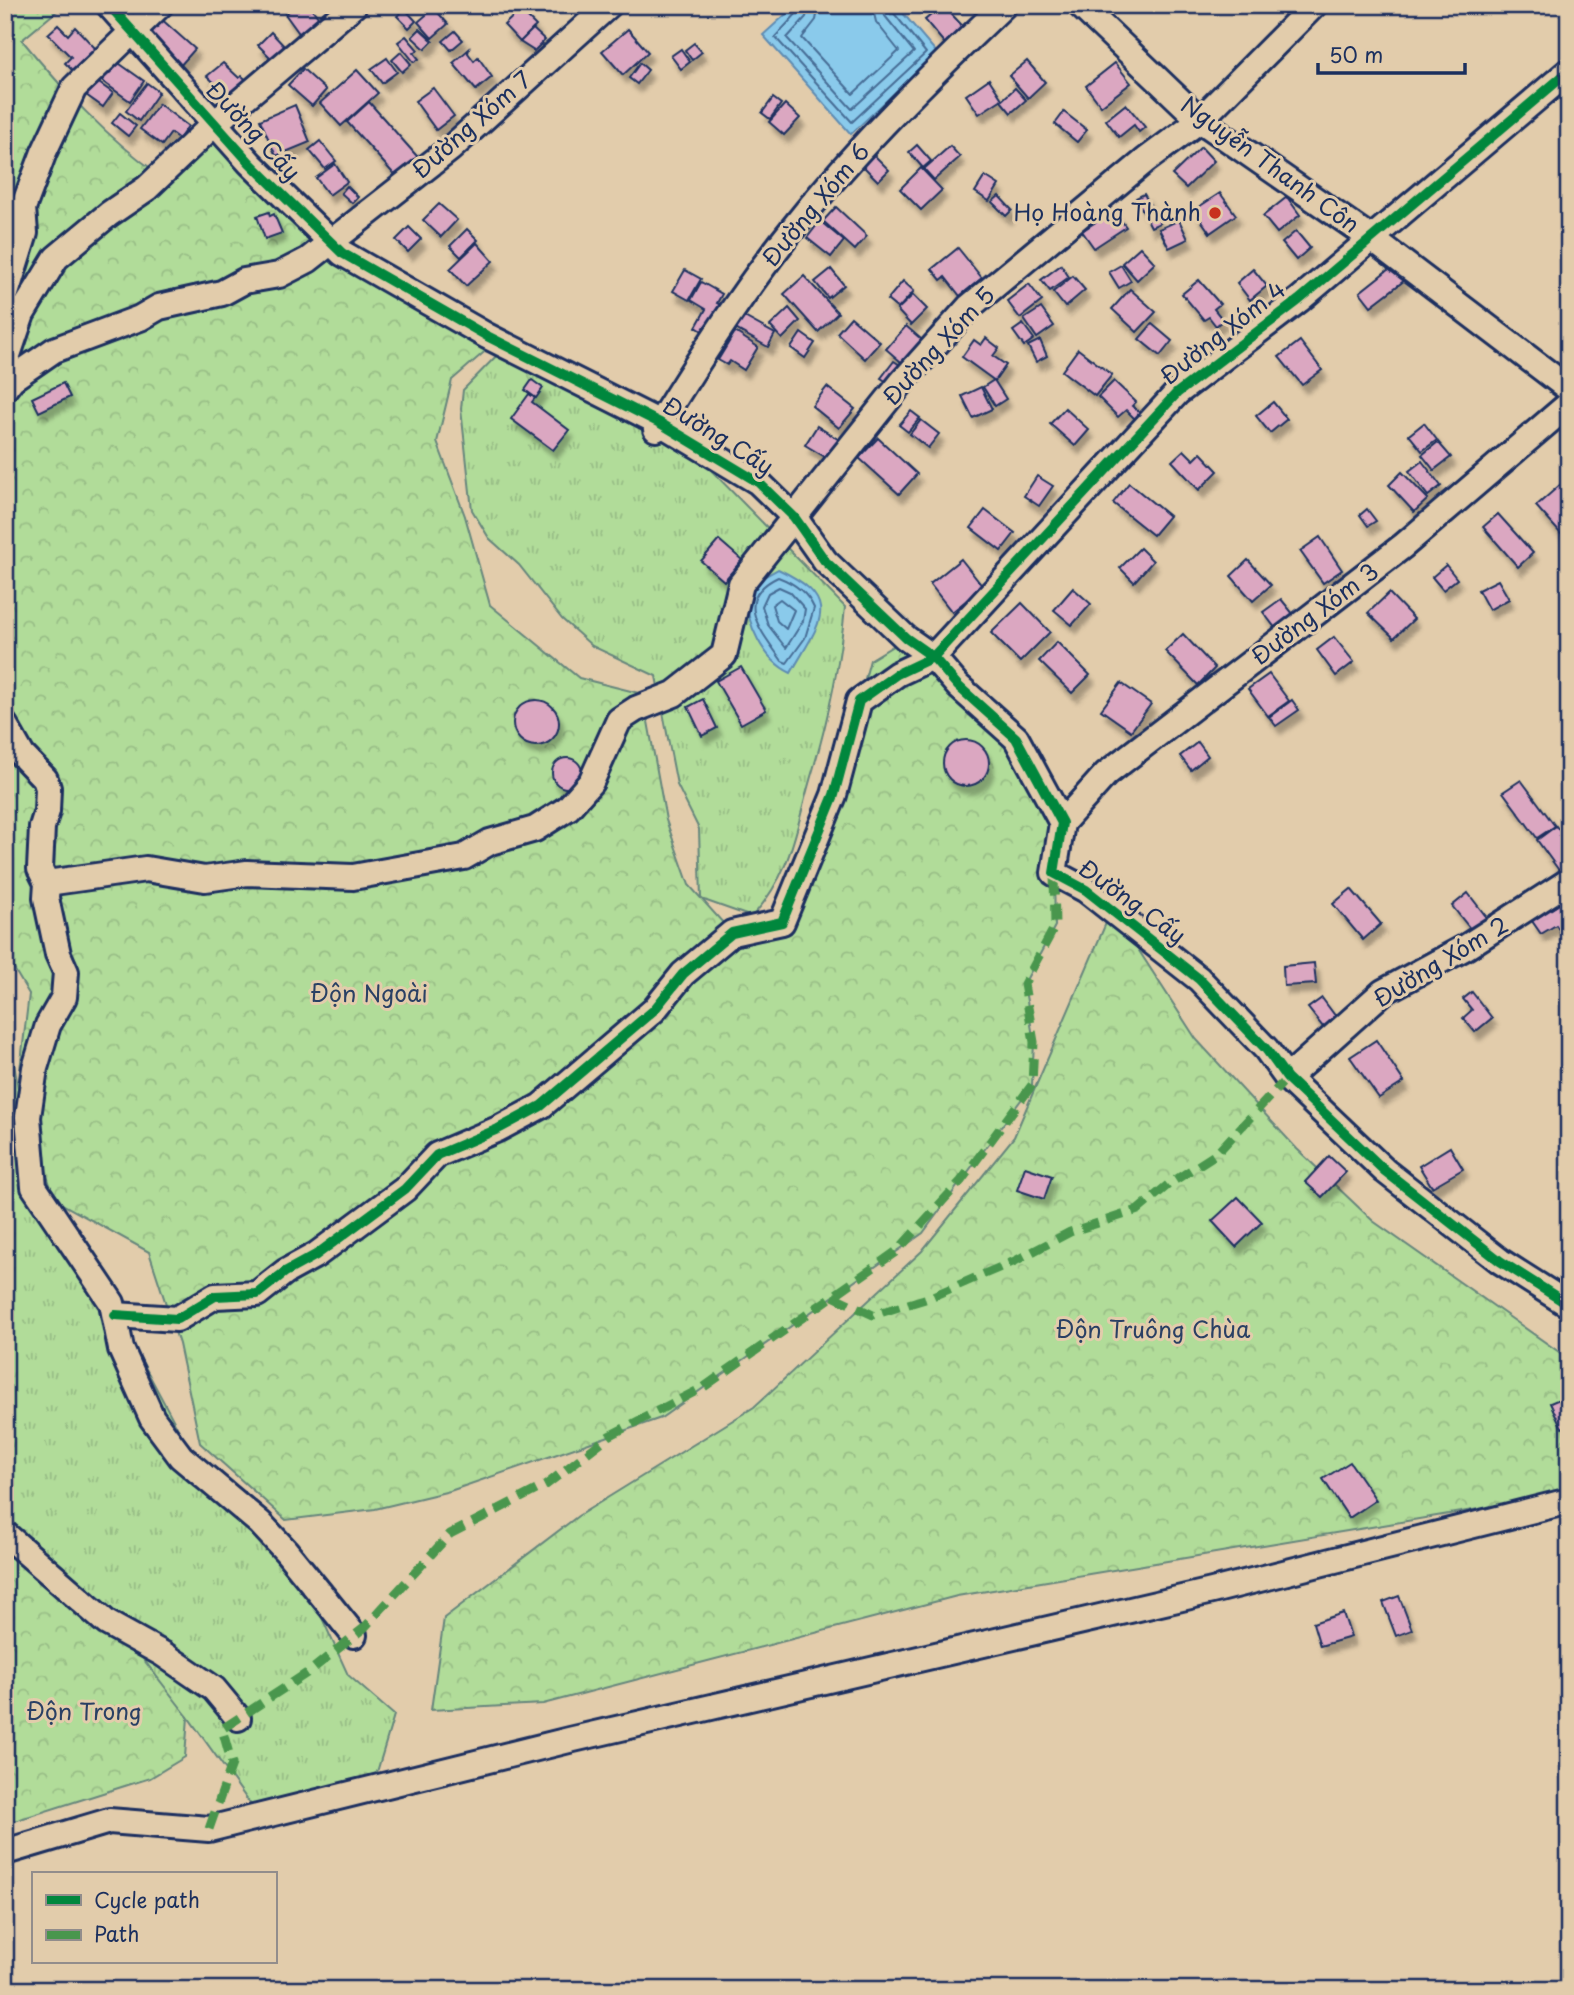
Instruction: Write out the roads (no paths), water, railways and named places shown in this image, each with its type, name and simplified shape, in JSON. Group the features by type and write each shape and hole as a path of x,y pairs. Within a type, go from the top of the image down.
{"street":[{"name":"Đường Cấy","path":"109,5 250,163 342,253 413,296 758,482 794,517 825,561 906,638 933,657 958,686 1016,738 1062,823 1054,873 1086,890 1169,953 1266,1049 1287,1078"},
{"path":"5,297 25,233 23,208 44,152 74,88 160,5"},
{"path":"5,364 22,314 56,258 147,188 215,123 354,5"},
{"name":"Đường Xóm 7","path":"5,388 12,379 54,350 141,318 159,307 222,293 244,281 279,275 308,260 450,149 609,5"},
{"name":"Đường Xóm 6","path":"658,426 733,307 799,221 924,81 1004,5"},
{"name":"Nguyễn Thanh Côn","path":"1080,5 1200,120 1372,239 1569,389"},
{"name":"Đường Xóm 5","path":"47,883 146,869 205,879 247,873 353,877 464,857 489,842 536,829 568,808 591,782 619,720 636,709 674,694 724,655 741,584 902,382 969,307 1146,160 1200,120 1314,5"},
{"name":"Đường Xóm 4","path":"933,657 1177,393 1372,239 1569,71"},
{"name":"Đường Xóm 3","path":"1062,823 1106,774 1403,546 1569,404"},
{"path":"115,1315 177,1319 215,1296 257,1294 405,1189 437,1155 498,1129 541,1106 654,1010 683,974 732,933 782,922 834,795 859,701 897,674 933,657"},
{"path":"5,726 22,755 45,779 48,788 40,869 47,883 48,905 58,954 66,972 64,997 48,1025 35,1068 28,1117 34,1187 99,1280 115,1315 121,1349 152,1418 181,1457 260,1523 354,1635"},
{"name":"Đường Xóm 2","path":"1287,1078 1383,992 1510,921 1569,881"},
{"path":"1287,1078 1385,1171 1500,1261 1569,1305"},
{"path":"5,1853 109,1821 209,1829 569,1740 1212,1591 1569,1501"},
{"path":"5,1534 107,1623 163,1654 214,1689 238,1718"}],"water":[{"path":"796,5 896,5 937,53 851,134 763,35"},
{"path":"778,569 799,581 812,592 819,603 817,627 791,673 764,650 753,629 747,605 746,593 758,580"}],"place":[{"name":"Họ Hoàng Thành","path":"1215,213"}],"park label":[{"name":"Độn Ngoài","path":"369,994"},
{"name":"Độn Truông Chùa","path":"1153,1330"},
{"name":"Độn Trong","path":"84,1712"}]}
